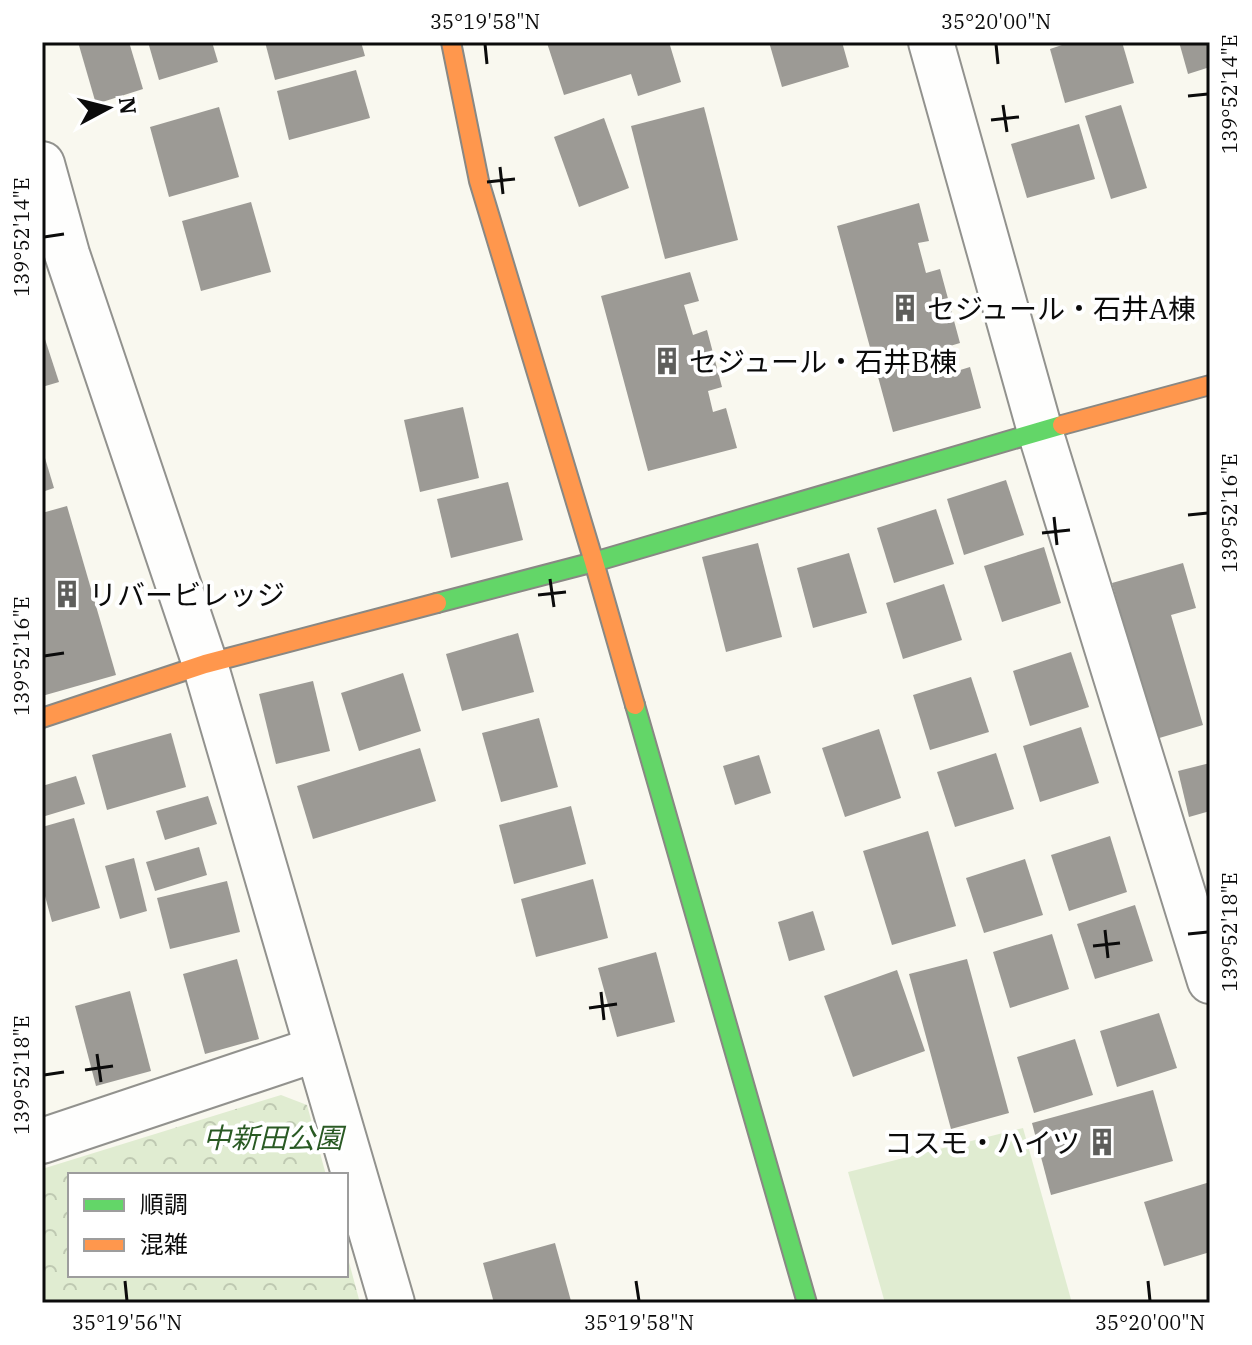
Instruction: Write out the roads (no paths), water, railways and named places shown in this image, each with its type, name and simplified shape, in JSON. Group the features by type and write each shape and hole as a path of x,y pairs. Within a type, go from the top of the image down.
{"street":[{"path":"451,42 479,181 594,562 807,1303"},
{"path":"931,42 1040,431 1210,981"},
{"path":"42,164 54,258 205,664 392,1303"},
{"path":"42,718 205,664 594,562 1040,431 1210,385"},
{"path":"42,1141 317,1049"}],"place":[{"name":"セジュール・石井A棟","path":"905,308"},
{"name":"セジュール・石井B棟","path":"667,361"},
{"name":"リバービレッジ","path":"67,594"},
{"name":"コスモ・ハイツ","path":"1102,1142"}],"park label":[{"name":"中新田公園","path":"273,1137"}]}
